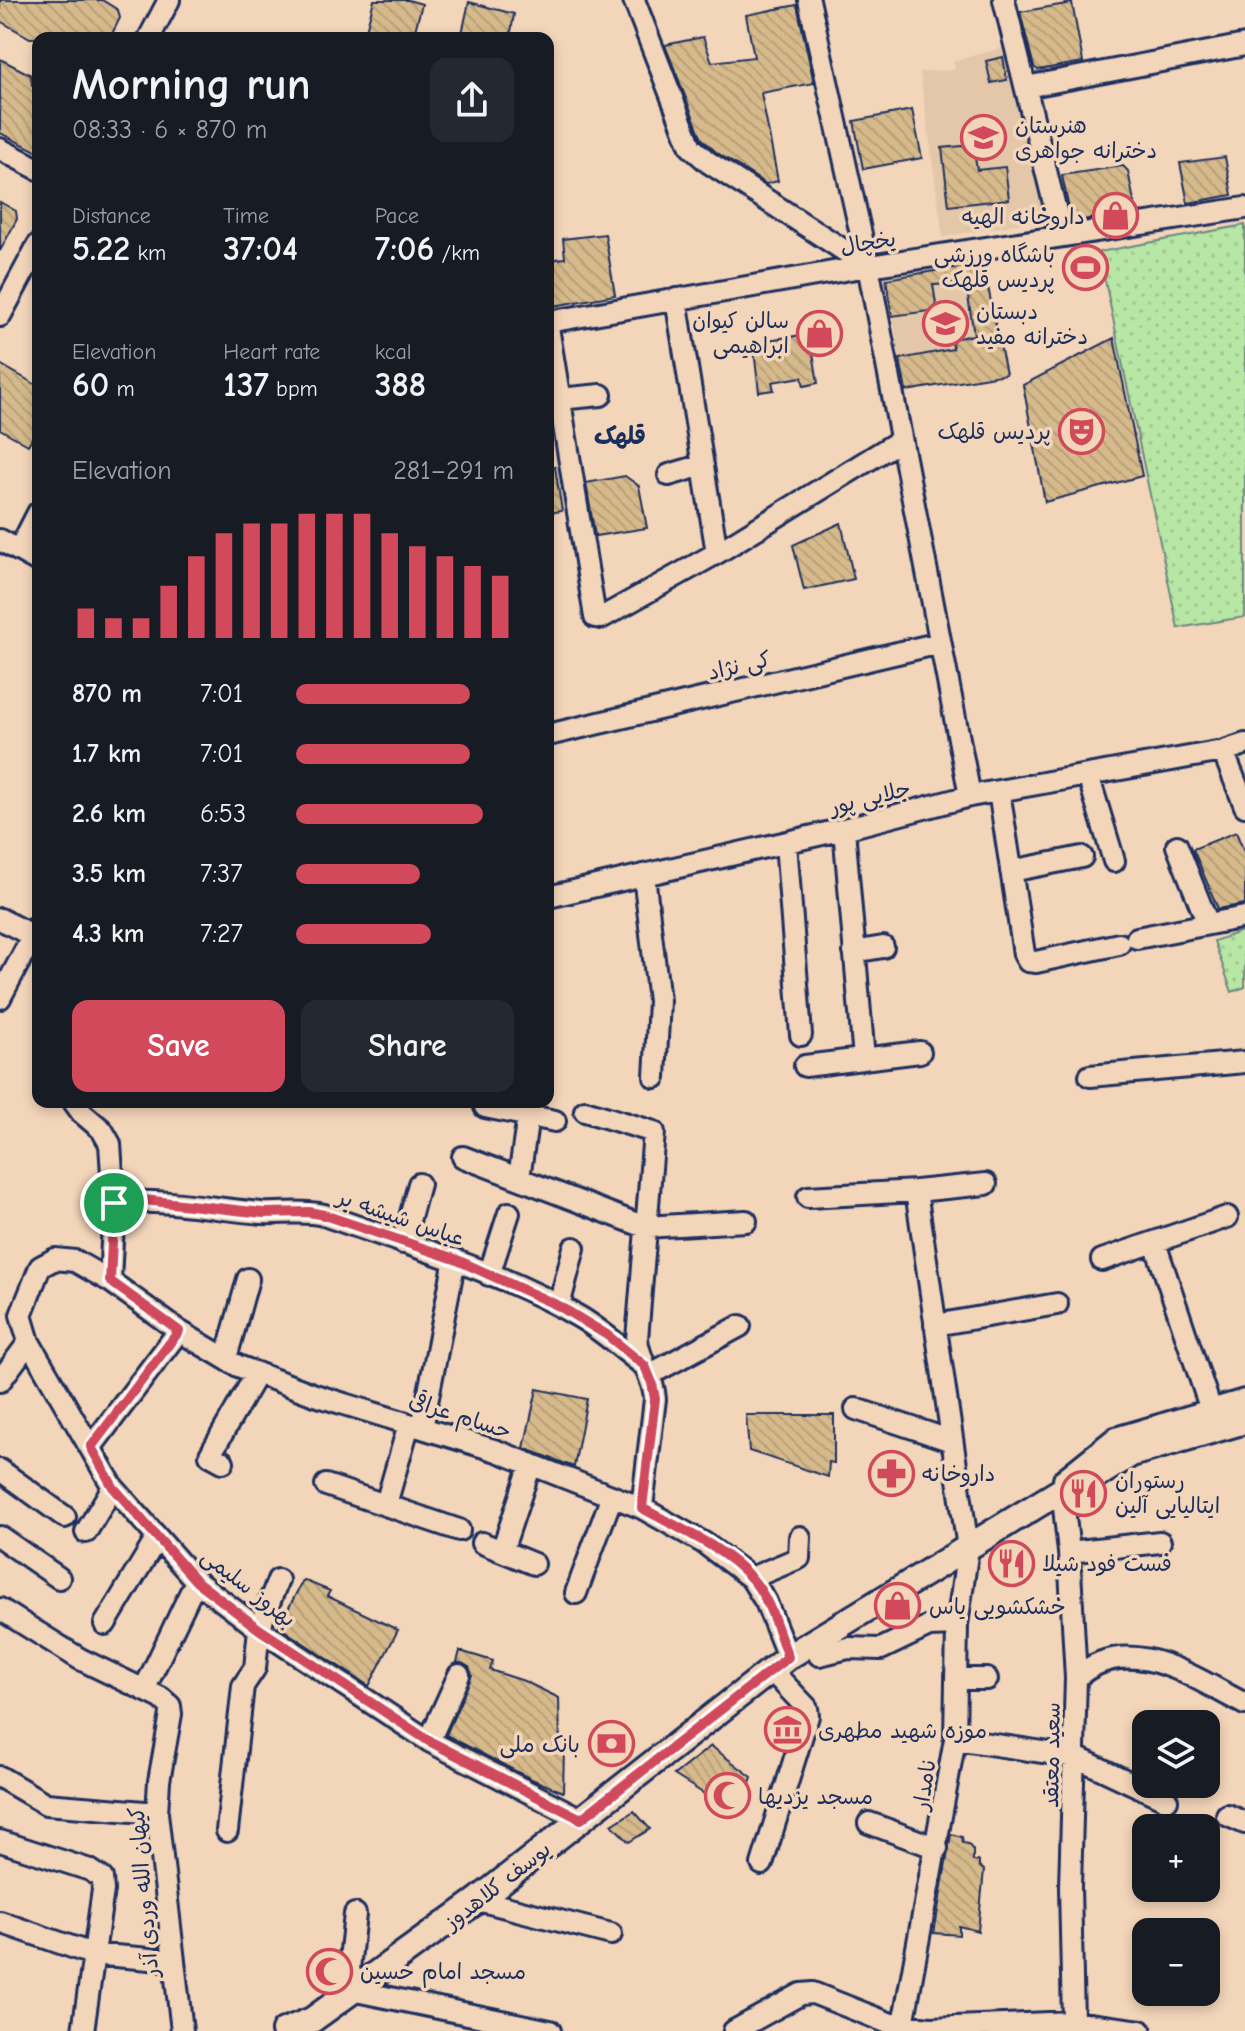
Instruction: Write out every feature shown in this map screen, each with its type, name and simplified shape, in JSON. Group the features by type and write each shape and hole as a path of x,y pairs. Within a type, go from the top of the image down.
{"main road":[{"name":"یوسف کلاهدوز","path":"284,2031 312,2026 780,1664 1062,1490 1082,1485 1131,1454 1214,1421 1245,1402"},
{"name":"یوسف کلاهدوز","path":"1214,1421 1245,1421"}],"street":[{"path":"152,32 169,0"},
{"path":"634,0 691,147 708,162 868,266"},
{"path":"809,0 868,266 970,796"},
{"path":"1004,0 1062,236"},
{"path":"1026,87 1245,45"},
{"path":"0,149 32,166"},
{"name":"یخچال","path":"554,323 868,266 1245,208"},
{"path":"0,316 32,256"},
{"path":"676,299 717,553"},
{"path":"554,365 595,617 601,618 717,553 901,440"},
{"path":"559,399 601,395"},
{"path":"669,475 703,465"},
{"path":"19,550 32,525"},
{"path":"0,540 32,558"},
{"name":"کی نژاد","path":"554,734 940,643"},
{"name":"جلایی پور","path":"554,896 786,843 970,796 1213,753 1245,744"},
{"path":"1213,753 1225,756 1245,806"},
{"path":"1088,775 1114,861"},
{"path":"999,791 1024,954 1028,961 1036,962 1245,917"},
{"path":"844,829 864,1059"},
{"path":"786,843 801,1035"},
{"path":"1177,846 1208,924"},
{"path":"1011,871 1082,857"},
{"path":"644,875 659,1001 655,1077"},
{"path":"0,919 32,931"},
{"path":"0,998 32,939"},
{"path":"854,952 883,947"},
{"path":"805,1066 920,1052"},
{"path":"1090,1076 1245,1062"},
{"path":"78,1108 108,1137 114,1203 110,1281"},
{"path":"490,1108 555,1121"},
{"path":"585,1111 654,1132 637,1339 655,1399 642,1508"},
{"path":"519,1178 528,1116"},
{"path":"463,1157 645,1227 746,1221"},
{"path":"403,1243 419,1184"},
{"path":"808,1197 986,1184"},
{"name":"نامدار","path":"894,2027 937,1848 955,1739 957,1625 968,1548 916,1191"},
{"name":"عباس شیشه بر","path":"114,1203 144,1200 263,1213 309,1212 455,1259 559,1306 607,1335 647,1370"},
{"path":"489,1275 509,1213"},
{"path":"1102,1260 1227,1217"},
{"path":"1155,1243 1214,1421"},
{"path":"559,1306 574,1248"},
{"name":"حسام عراقی","path":"23,1306 45,1262 64,1258 75,1261 110,1281 179,1331 257,1373 315,1395 531,1464 642,1508 704,1543 751,1578 766,1602 780,1664"},
{"path":"386,1504 415,1426 455,1259"},
{"path":"226,1358 248,1279"},
{"path":"935,1325 1057,1304"},
{"path":"0,1319 23,1306"},
{"name":"بهروز سلیمی","path":"23,1306 21,1319 29,1342 113,1487 196,1581 259,1629 429,1741 581,1819"},
{"path":"647,1370 740,1326"},
{"path":"91,1447 179,1331"},
{"path":"0,1381 29,1342"},
{"path":"223,1462 210,1455 257,1373"},
{"path":"856,1409 952,1441"},
{"path":"502,1551 531,1464"},
{"path":"0,1470 65,1517"},
{"path":"326,1485 459,1530"},
{"path":"86,1532 113,1487"},
{"name":"سعید معتقد","path":"1062,1490 1076,1678 1070,1887 1078,2025"},
{"path":"576,1593 612,1496"},
{"path":"0,1537 59,1578"},
{"path":"751,1578 799,1558 800,1537"},
{"path":"105,1624 157,1538"},
{"path":"1069,1552 1160,1542"},
{"path":"482,1543 534,1564"},
{"path":"227,1831 243,1686 255,1668 259,1629 278,1580"},
{"path":"144,1690 196,1581"},
{"name":"کیهان الله وردی آذر","path":"0,1609 80,1659 166,1701 170,1706 157,1813 182,2031"},
{"path":"819,1655 848,1648 881,1649 929,1626 957,1625"},
{"path":"1076,1678 1092,1665 1110,1659 1144,1657 1245,1704"},
{"path":"762,1864 808,1716 807,1708 780,1664"},
{"path":"429,1741 459,1675"},
{"path":"956,1679 987,1679"},
{"path":"955,1739 1076,1757 1167,1800"},
{"path":"0,1777 46,1804 157,1813"},
{"path":"869,1823 937,1848"},
{"path":"0,1841 90,1870 97,1873 104,1883 83,2031"},
{"path":"478,1900 611,1934"},
{"path":"355,1914 349,1969 356,1991 494,2025 550,2031"},
{"path":"0,1922 92,1954 173,1961"},
{"path":"734,2031 801,1994 813,1993 894,2027 1078,2025 1141,2031"}],"shaded area":[{"path":"1002,48 1045,219 943,237 920,72 955,70 954,61"},
{"name":"دبستان دخترانه مفید","path":"983,263 1006,374 906,391 886,279"}],"green space":[{"path":"1245,225 1245,617 1178,628 1099,252"},
{"path":"1245,930 1245,987 1232,992 1214,941"}],"building":[{"path":"0,0 102,0 118,10 120,18 113,32 32,32 32,38 0,21"},
{"path":"374,0 408,0 422,4 415,32 366,32"},
{"path":"469,2 514,14 511,32 462,32"},
{"path":"1072,3 1083,62 1038,70 1034,67 1020,12"},
{"path":"797,5 814,83 761,93 778,181 766,184 716,152 702,139 665,45 703,37 712,62 754,57 746,15"},
{"path":"1003,57 1007,80 991,83 986,61"},
{"path":"0,59 31,75 32,149 0,133"},
{"path":"912,110 922,158 863,169 854,121"},
{"name":"هنرستان دخترانه جواهری","path":"973,145 977,170 1005,167 1009,199 949,206 942,148"},
{"path":"1225,157 1232,195 1188,203 1180,163"},
{"path":"1123,166 1128,171 1136,212 1075,221 1071,219 1062,175"},
{"path":"0,202 16,211 17,219 0,251"},
{"path":"605,234 615,295 554,306 554,259 565,258 563,239"},
{"name":"دبستان دخترانه مفید","path":"983,263 1006,374 906,391 900,359 953,349 952,339 974,335 967,290 964,291 963,285 957,284 933,285 937,310 892,316 886,279"},
{"path":"810,334 818,383 804,386 802,377 772,382 774,390 759,392 753,342"},
{"name":"پردیس قلهک","path":"1114,338 1142,476 1045,502 1023,385"},
{"path":"0,364 32,383 32,438 28,445 0,429"},
{"path":"554,467 562,511 554,512"},
{"path":"625,476 639,486 647,528 595,536 586,483"},
{"path":"841,523 854,579 804,590 793,545"},
{"path":"1236,832 1245,854 1245,904 1218,909 1193,849"},
{"path":"537,1389 587,1399 574,1467 524,1448"},
{"path":"746,1415 834,1415 834,1463 829,1462 828,1477 749,1451"},
{"path":"303,1580 330,1591 327,1596 398,1630 369,1686 279,1627"},
{"path":"460,1651 493,1661 490,1670 524,1681 559,1698 560,1742 564,1749 563,1792 446,1735 472,1675 469,1667 457,1662"},
{"name":"مسجد یزدیها","path":"711,1746 752,1777 738,1815 674,1775"},
{"path":"634,1811 650,1829 629,1842 612,1825"},
{"path":"951,1834 962,1837 963,1843 973,1850 973,1861 979,1861 979,1866 984,1870 978,1931 959,1926 959,1935 934,1933"}],"place":[{"name":"هنرستان دخترانه جواهری","path":"984,138"},
{"name":"داروخانه الهیه","path":"1116,216"},
{"name":"باشگاه ورزشی پردیس قلهک","path":"1086,267"},
{"name":"دبستان دخترانه مفید","path":"945,324"},
{"name":"سالن کیوان ابراهیمی","path":"820,333"},
{"name":"پردیس قلهک","path":"1082,431"},
{"name":"داروخانه","path":"891,1473"},
{"name":"رستوران ایتالیایی آلین","path":"1084,1493"},
{"name":"فست فود شیلا","path":"1011,1563"},
{"name":"خشکشویی یاس","path":"898,1606"},
{"name":"موزه شهید مطهری","path":"787,1730"},
{"name":"بانک ملی","path":"611,1744"},
{"name":"مسجد یزدیها","path":"727,1796"},
{"name":"مسجد امام حسین","path":"329,1971"}],"district":[{"name":"قلهک","path":"620,436"}],"route":[{"path":"144,1200 263,1213 309,1212 324,1215 455,1259 559,1306 607,1335 645,1366 654,1389 642,1508 704,1543 751,1578 766,1602 788,1657 581,1819 429,1741 259,1629 196,1581 113,1487 91,1447 179,1331 110,1281 114,1203 144,1200"}]}
